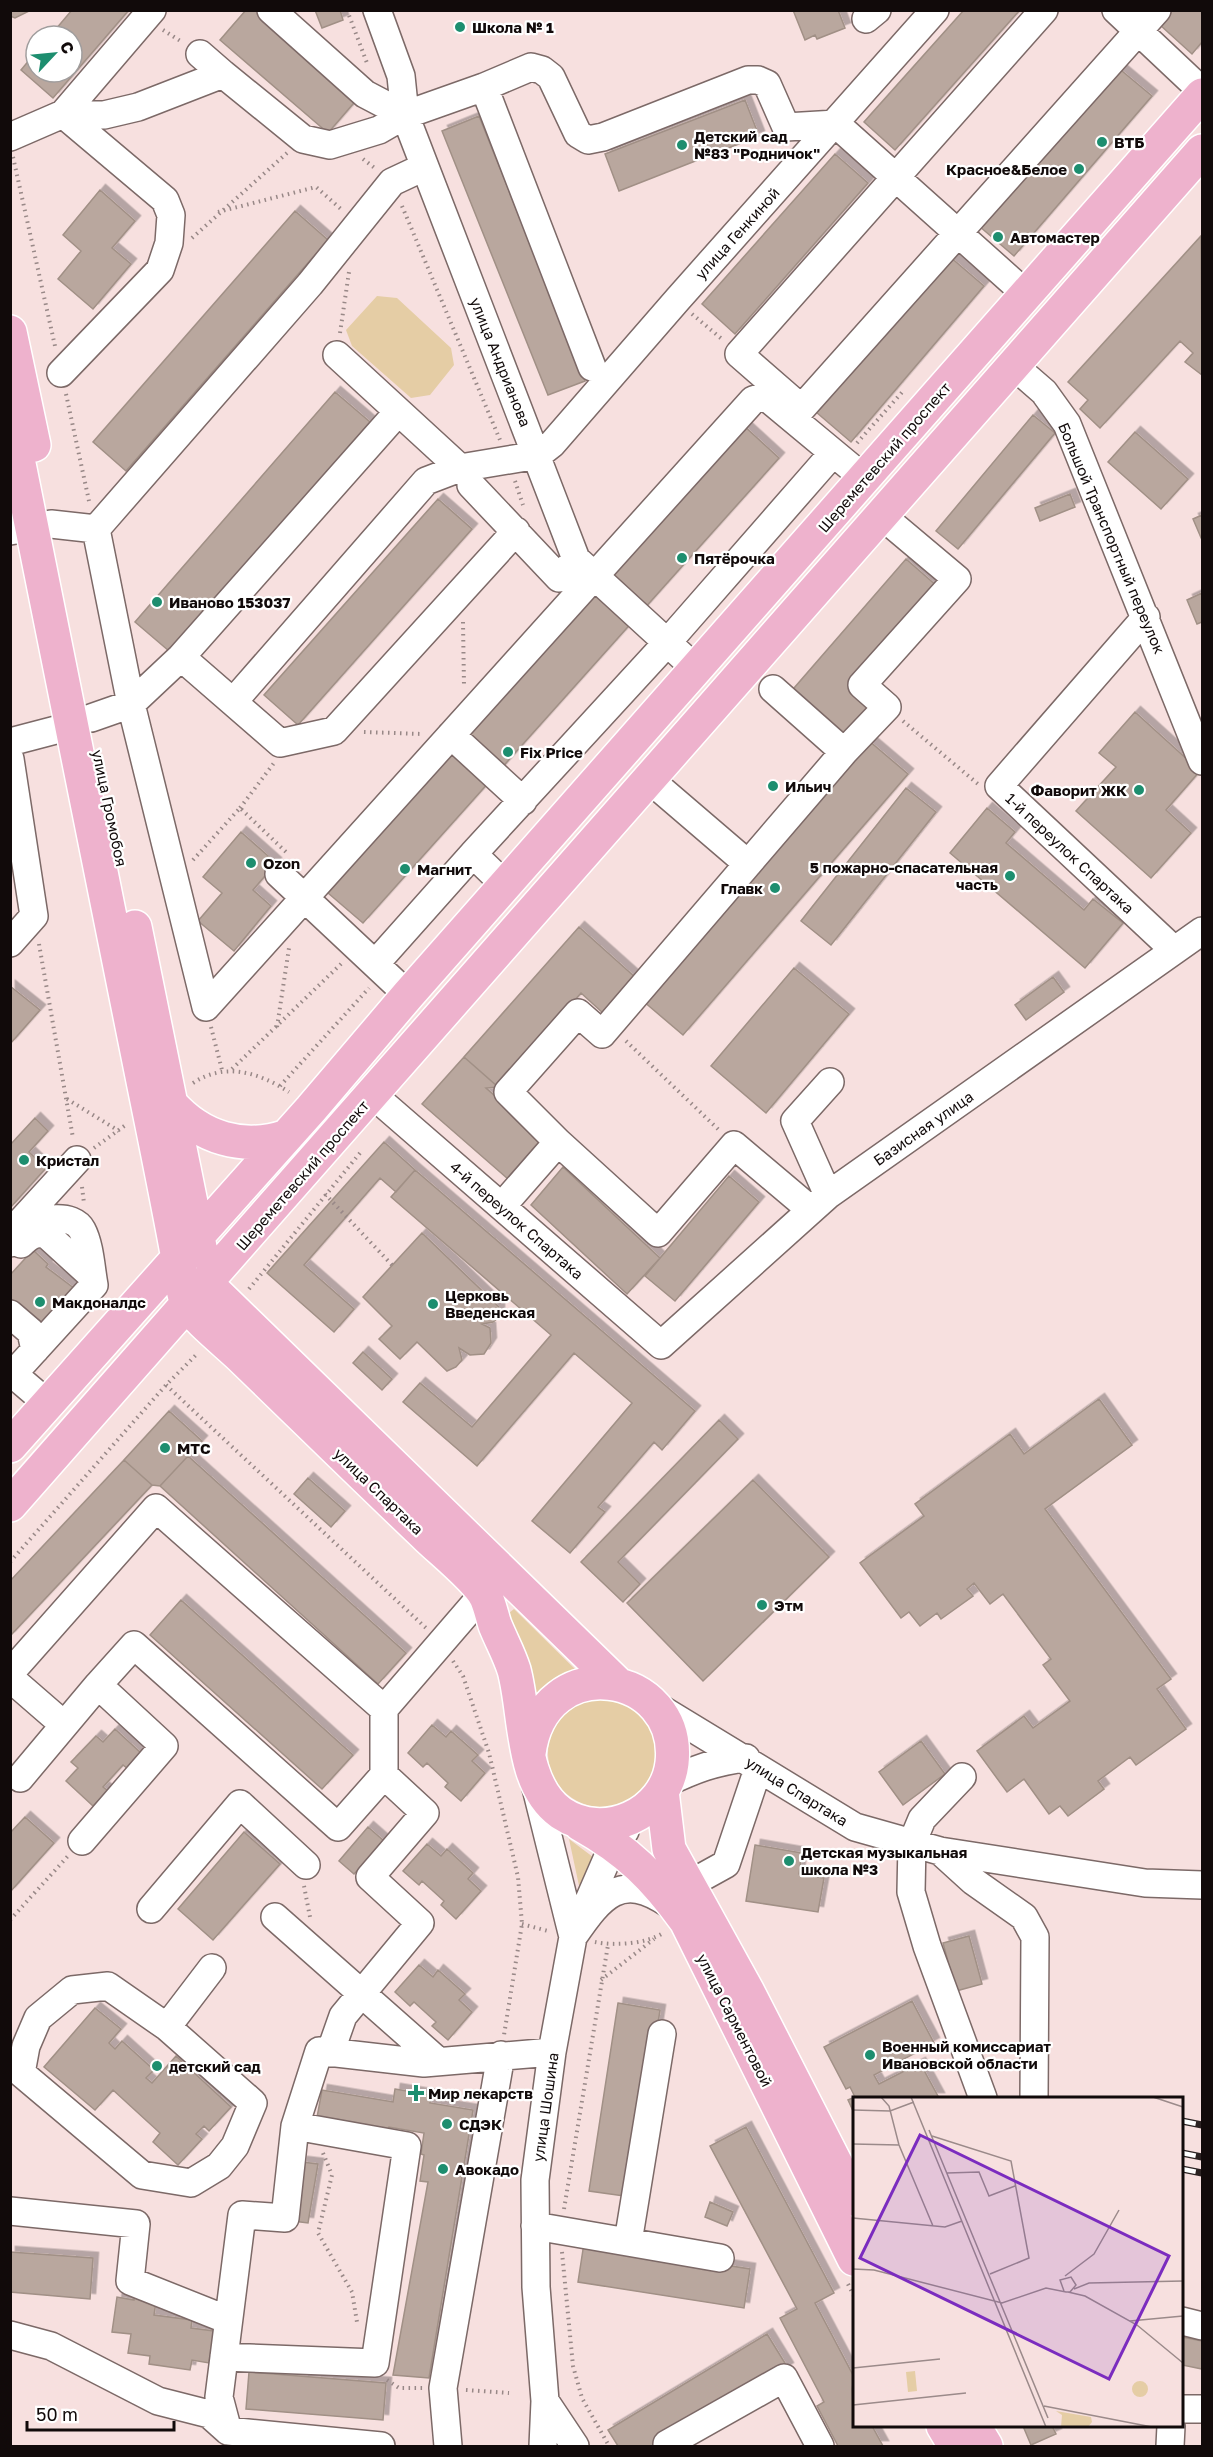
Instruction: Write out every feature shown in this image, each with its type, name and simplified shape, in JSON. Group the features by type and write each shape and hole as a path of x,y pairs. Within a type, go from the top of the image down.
{"main road":[{"name":"Шереметевский проспект","path":"10,1446 287,1136 408,995 1203,93"},
{"name":"Шереметевский проспект","path":"10,1505 198,1295 1203,151"},
{"name":"улица Громобоя","path":"10,332 31,527"},
{"name":"Большой Транспортный переулок","path":"986,341 1014,366"},
{"name":"улица Громобоя","path":"10,419 31,527 180,1094 189,1247"},
{"name":"улица Громобоя","path":"81,722 189,1247"},
{"path":"564,818 593,845"},
{"path":"180,1094 198,1129 226,1139 250,1143 272,1141 287,1136"},
{"path":"189,1247 198,1295"},
{"name":"улица Спартака","path":"198,1295 484,1593 513,1667 531,1764"},
{"name":"улица Спартака","path":"198,1295 618,1684"},
{"path":"600,1682 618,1684 637,1692 652,1704 668,1728 672,1741 671,1770 656,1796 625,1821 607,1825 589,1824 572,1819 547,1801 531,1764 531,1734 539,1717 557,1697 582,1684 600,1682"},
{"name":"улица Сарментовой","path":"656,1796 669,1849 748,1992 853,2195"},
{"name":"улица Сарментовой","path":"572,1819 614,1843 640,1864 661,1887 678,1925 853,2255"},
{"path":"944,2427 955,2446"},
{"path":"975,2427 986,2446"}],"street":[{"path":"272,10 373,98 405,116"},
{"name":"улица Андрианова","path":"377,10 401,76 405,116 424,167 585,567 666,644 696,669"},
{"name":"улица Генкиной","path":"538,455 552,444 935,10"},
{"path":"865,479 833,453 739,354 1044,10"},
{"path":"1116,10 1203,93"},
{"path":"796,413 1157,10"},
{"path":"12,146 63,114 148,14"},
{"path":"200,54 303,139 330,145 379,130 405,116 531,67 542,70 551,77 578,134 588,140 603,137 748,80 758,80 767,84 786,127 836,124 957,235 1026,294"},
{"path":"63,114 104,115 138,107 222,74"},
{"path":"484,87 592,367"},
{"path":"61,373 160,270 169,243 171,214 165,200 63,114"},
{"path":"96,529 310,284 392,182 424,167"},
{"path":"337,355 466,476 520,520 559,578 585,567"},
{"name":"Большой Транспортный переулок","path":"1014,366 1044,392 1067,424 1203,760"},
{"path":"206,1007 458,728 585,567 753,399 765,396 796,413"},
{"path":"10,742 81,722 131,704 181,657 398,412"},
{"path":"379,968 474,854 666,644 833,453"},
{"path":"233,702 426,481 466,476 509,461 538,455"},
{"path":"820,1202 734,1145 658,1233 558,1142 508,1092 578,1013 602,1034 610,1026 844,752 887,707 862,685 957,579 882,516"},
{"path":"181,657 280,743 333,731 462,590 520,520"},
{"path":"31,527 96,529"},
{"path":"96,529 131,704 206,1007"},
{"name":"1-й переулок Спартака","path":"1146,617 999,786 1174,950"},
{"path":"773,689 844,752"},
{"path":"458,728 523,801"},
{"path":"10,759 34,916 10,943"},
{"path":"650,780 748,864"},
{"path":"474,854 506,886"},
{"path":"279,874 300,904 379,968 408,995"},
{"name":"Базисная улица","path":"661,1345 820,1202 1203,931"},
{"path":"820,1202 795,1121 830,1082"},
{"name":"4-й переулок Спартака","path":"373,1095 661,1345"},
{"path":"502,1206 558,1142"},
{"path":"10,1233 77,1160"},
{"path":"10,1243 26,1227 44,1220 68,1220 77,1223 83,1232 94,1285 12,1375 47,1403"},
{"path":"10,1256 24,1240 39,1232 47,1235 92,1276"},
{"path":"10,1314 31,1332 36,1349"},
{"path":"10,1326 36,1349"},
{"path":"10,1673 156,1508 384,1709"},
{"path":"20,1778 63,1724 134,1645 338,1827 384,1776 384,1709 484,1593"},
{"path":"10,1678 63,1724"},
{"path":"82,1841 164,1746 98,1685"},
{"name":"улица Спартака","path":"652,1704 855,1827 940,1851 1145,1882 1203,1885"},
{"path":"573,1937 614,1843 656,1796 713,1763 752,1763 726,1864 688,1885"},
{"name":"улица Шошина","path":"531,1764 573,1937 552,2052 535,2180 548,2229 536,2287 545,2401 543,2446"},
{"path":"330,2053 343,2016 420,1923 370,1877 425,1813 384,1776"},
{"path":"962,1777 922,1819 912,1843 911,1892 927,1946 983,2097"},
{"path":"151,1909 240,1804 306,1865"},
{"path":"940,1851 973,1881 1024,1917 1035,1937 1034,2097"},
{"path":"573,1937 600,1901 618,1891 639,1888 657,1896 678,1925"},
{"path":"275,1917 438,2061"},
{"path":"167,2026 212,1968"},
{"path":"108,1986 167,2026 253,2103 235,2146 219,2166 191,2183 142,2175 21,2073 26,2046 38,2018 72,1990 108,1986"},
{"path":"627,2242 663,2034"},
{"path":"228,2431 219,2397 242,2215 285,2218 319,2051 424,2063 552,2052"},
{"path":"448,2446 443,2388 501,2055"},
{"path":"224,2357 375,2363 407,2146 305,2128"},
{"path":"10,2211 136,2224 130,2281 228,2320"},
{"path":"548,2229 720,2258"},
{"path":"1183,2321 1203,2326"},
{"path":"10,2335 51,2346 158,2401 209,2414 228,2431 381,2446"},
{"path":"669,2446 667,2444 784,2378 820,2446"},
{"path":"545,2401 575,2446"},
{"path":"1183,2409 1203,2409"},
{"path":"1170,2446 1171,2427"}],"path":[{"path":"346,10 376,87 373,98"},
{"path":"148,14 200,54"},
{"path":"160,270 218,212 303,139"},
{"path":"330,145 359,155 392,182 509,461 520,520"},
{"path":"12,146 96,529"},
{"path":"218,212 316,187 357,223"},
{"path":"337,355 350,267"},
{"path":"684,306 739,354"},
{"path":"333,731 458,728 462,590"},
{"path":"887,707 985,790 999,786"},
{"path":"174,880 240,808 275,762 280,743"},
{"path":"240,808 292,858 279,874"},
{"path":"277,1028 300,904"},
{"path":"34,916 85,1206"},
{"path":"280,1086 379,968"},
{"path":"206,1007 222,1070"},
{"path":"610,1026 734,1145"},
{"path":"180,1094 207,1074 232,1069 280,1086 289,1092"},
{"path":"66,1098 120,1131"},
{"path":"77,1160 120,1131 132,1119"},
{"path":"247,1292 360,1153"},
{"path":"325,1194 392,1265"},
{"path":"10,1562 166,1385 198,1352"},
{"path":"10,1920 82,1841"},
{"path":"522,1924 608,1945 655,1938"},
{"path":"600,1980 655,1938 678,1925"},
{"path":"608,1945 548,2229 573,2366 582,2398 609,2446"},
{"path":"305,2128 332,2175 318,2233 352,2292 359,2334 383,2378 399,2388 443,2388 509,2393"}],"shaded area":[{"path":"377,296 397,298 451,348 454,365 430,395 411,398 352,346 346,330"},
{"path":"514,1609 577,1671 556,1678 535,1699 505,1616"},
{"path":"602,1699 623,1703 640,1715 652,1732 656,1753 652,1774 640,1791 623,1803 602,1807 581,1803 564,1791 552,1774 548,1753 552,1732 564,1715 581,1703"},
{"path":"569,1839 597,1860 581,1895"}],"building":[{"path":"10,10 31,10 15,18 10,16"},
{"path":"72,10 129,10 84,62 84,24 60,24"},
{"path":"246,10 258,10 359,97 328,133 220,40"},
{"path":"315,10 340,10 343,20 322,28"},
{"path":"793,10 838,10 845,28 817,39 815,35 805,40"},
{"path":"964,10 1020,10 895,150 864,122"},
{"path":"1172,10 1202,10 1202,42 1192,54 1160,25"},
{"path":"1116,66 1152,96 1014,256 979,226"},
{"path":"37,84 65,84 53,98"},
{"name":"Детский сад №83 \"Родничок\"","path":"745,100 759,136 619,191 605,154"},
{"path":"479,116 585,381 548,395 442,131"},
{"path":"835,154 868,183 735,334 702,304"},
{"path":"100,190 135,221 112,248 131,264 93,309 58,279 81,251 63,235"},
{"path":"295,211 328,240 126,471 93,442"},
{"path":"1201,236 1202,375 1185,362 1193,353 1180,341 1100,428 1080,409 1088,400 1068,382"},
{"path":"949,256 984,286 851,442 816,412"},
{"path":"335,392 370,422 169,651 135,622"},
{"path":"1033,415 1055,433 958,549 936,531"},
{"path":"743,425 779,458 363,923 328,893"},
{"path":"1135,432 1188,479 1161,509 1108,462"},
{"path":"1070,494 1075,507 1040,521 1035,508"},
{"path":"438,499 472,529 298,725 264,695"},
{"path":"1202,515 1202,540 1193,519"},
{"path":"906,559 938,587 849,687 870,705 842,739 788,695"},
{"path":"1202,593 1202,622 1197,624 1187,600"},
{"name":"Фаворит ЖК","path":"1135,712 1200,771 1166,810 1191,833 1151,878 1076,811 1116,767 1099,753"},
{"name":"Главк","path":"868,740 908,774 683,1035 643,1001"},
{"path":"906,788 936,812 831,945 801,921"},
{"name":"5 пожарно-спасательная часть","path":"987,808 1015,832 1006,843 1084,910 1093,899 1123,923 1085,968 950,853"},
{"path":"241,832 276,863 253,890 271,906 234,951 198,921 222,893 203,877"},
{"path":"579,927 636,978 604,1014 581,993 498,1087 464,1057"},
{"path":"794,968 849,1014 766,1113 711,1066"},
{"path":"1053,977 1064,992 1026,1020 1015,1005"},
{"path":"10,986 40,1010 10,1044"},
{"path":"464,1057 498,1087 486,1088 543,1138 508,1179 422,1104"},
{"name":"Кристал","path":"35,1118 48,1131 29,1152 46,1168 10,1208 10,1145"},
{"path":"384,1142 415,1170 396,1192 380,1178 304,1265 354,1309 334,1332 267,1273"},
{"path":"563,1167 660,1258 627,1294 531,1205"},
{"path":"415,1170 695,1411 662,1450 654,1442 598,1507 605,1512 570,1553 532,1521 632,1403 574,1353 477,1466 403,1402 420,1383 472,1427 551,1335 391,1197"},
{"path":"729,1176 759,1202 675,1301 645,1276"},
{"name":"Церковь Введенская","path":"422,1233 499,1307 499,1317 493,1322 482,1324 490,1328 491,1343 484,1354 470,1355 459,1348 462,1360 456,1367 447,1371 417,1342 400,1359 379,1339 392,1326 363,1297"},
{"name":"Макдоналдс","path":"33,1250 48,1264 46,1267 79,1292 38,1336 10,1311 10,1275"},
{"path":"363,1352 392,1379 382,1390 353,1363"},
{"path":"1099,1399 1132,1445 1045,1509 1171,1679 1157,1689 1186,1729 1136,1765 1130,1757 1098,1781 1104,1789 1068,1816 1060,1806 1049,1814 1024,1779 1007,1792 977,1751 1024,1716 1033,1728 1070,1701 1043,1665 1051,1659 1003,1594 990,1604 974,1583 967,1589 973,1596 941,1619 937,1613 920,1626 909,1612 901,1618 860,1563 924,1516 915,1504 1010,1434 1024,1454"},
{"name":"МТС","path":"169,1411 202,1441 160,1486 152,1485 124,1460"},
{"path":"719,1420 738,1439 618,1562 640,1584 623,1602 581,1562"},
{"path":"188,1456 406,1653 378,1684 160,1486"},
{"path":"124,1460 152,1485 10,1636 10,1581"},
{"path":"308,1478 345,1511 331,1527 294,1494"},
{"path":"753,1480 829,1557 703,1681 627,1603"},
{"path":"181,1600 353,1755 322,1789 150,1635"},
{"path":"432,1725 446,1737 451,1731 478,1755 472,1761 485,1773 461,1801 445,1787 448,1783 427,1763 423,1767 408,1753"},
{"path":"115,1729 142,1754 128,1769 123,1765 103,1787 108,1791 93,1806 66,1781 78,1768 71,1762 96,1736 103,1742"},
{"path":"921,1741 945,1774 903,1805 879,1772"},
{"path":"25,1817 54,1843 10,1892 10,1833"},
{"path":"368,1827 384,1841 354,1874 339,1861"},
{"path":"244,1832 280,1864 213,1940 178,1909"},
{"path":"427,1844 441,1856 447,1849 473,1873 468,1879 481,1891 456,1919 441,1905 444,1901 422,1881 419,1885 403,1871"},
{"name":"Детская музыкальная школа №3","path":"755,1845 802,1853 799,1874 824,1878 818,1912 746,1901"},
{"path":"969,1936 982,1984 956,1991 943,1943"},
{"path":"419,1965 433,1977 438,1970 465,1994 459,2000 472,2012 448,2040 432,2026 436,2022 414,2002 410,2006 395,1992"},
{"name":"Военный комиссариат Ивановской области","path":"912,2001 934,2043 874,2075 879,2084 920,2063 938,2097 855,2097 850,2087 846,2089 824,2047"},
{"path":"618,2003 660,2010 631,2197 589,2191"},
{"path":"95,2008 121,2029 109,2043 115,2049 122,2041 154,2070 146,2078 152,2083 176,2056 231,2107 209,2131 204,2126 196,2134 202,2139 178,2165 153,2142 160,2133 113,2090 95,2110 44,2067"},
{"path":"395,2089 431,2095 430,2103 473,2110 429,2378 393,2375 428,2182 420,2181 424,2155 421,2154 424,2133 389,2127 387,2136 316,2123 322,2090 393,2102"},
{"name":"Военный комиссариат Ивановской области","path":"853,2098 853,2111 848,2100"},
{"path":"746,2127 834,2293 815,2303 853,2375 853,2427 873,2427 883,2446 838,2446 817,2406 824,2402 780,2318 797,2309 710,2146"},
{"path":"302,2162 318,2164 308,2223 293,2221"},
{"path":"710,2202 733,2212 727,2226 705,2217"},
{"path":"584,2243 750,2269 744,2308 578,2282"},
{"path":"10,2252 93,2258 90,2299 10,2292"},
{"path":"135,2291 157,2294 154,2315 192,2320 191,2328 214,2331 209,2363 192,2360 190,2370 149,2364 150,2356 128,2353 131,2334 112,2332 117,2297 134,2300"},
{"path":"767,2334 788,2368 657,2446 618,2446 608,2430"},
{"path":"1183,2337 1202,2341 1202,2369 1183,2365"},
{"path":"249,2372 386,2383 383,2420 246,2409"},
{"path":"1023,2427 1052,2427 1056,2434 1031,2445"}],"railway":[{"path":"1183,2121 1202,2125"},
{"path":"1183,2153 1202,2157"},
{"path":"1183,2169 1202,2173"}],"place":[{"name":"Школа № 1","path":"460,27"},
{"name":"ВТБ","path":"1102,142"},
{"name":"Детский сад №83 \"Родничок\"","path":"682,145"},
{"name":"Красное&Белое","path":"1079,169"},
{"name":"Автомастер","path":"998,237"},
{"name":"Пятёрочка","path":"682,558"},
{"name":"Иваново 153037","path":"157,602"},
{"name":"Fix Price","path":"508,752"},
{"name":"Ильич","path":"773,786"},
{"name":"Фаворит ЖК","path":"1139,790"},
{"name":"Ozon","path":"251,863"},
{"name":"Магнит","path":"405,869"},
{"name":"5 пожарно-спасательная часть","path":"1010,876"},
{"name":"Главк","path":"775,888"},
{"name":"Кристал","path":"24,1160"},
{"name":"Макдоналдс","path":"40,1302"},
{"name":"Церковь Введенская","path":"433,1304"},
{"name":"МТС","path":"165,1448"},
{"name":"Этм","path":"762,1605"},
{"name":"Детская музыкальная школа №3","path":"789,1861"},
{"name":"Военный комиссариат Ивановской области","path":"870,2055"},
{"name":"детский сад","path":"157,2066"},
{"name":"Мир лекарств","path":"416,2093"},
{"name":"СДЭК","path":"447,2124"},
{"name":"Авокадо","path":"443,2169"}]}
